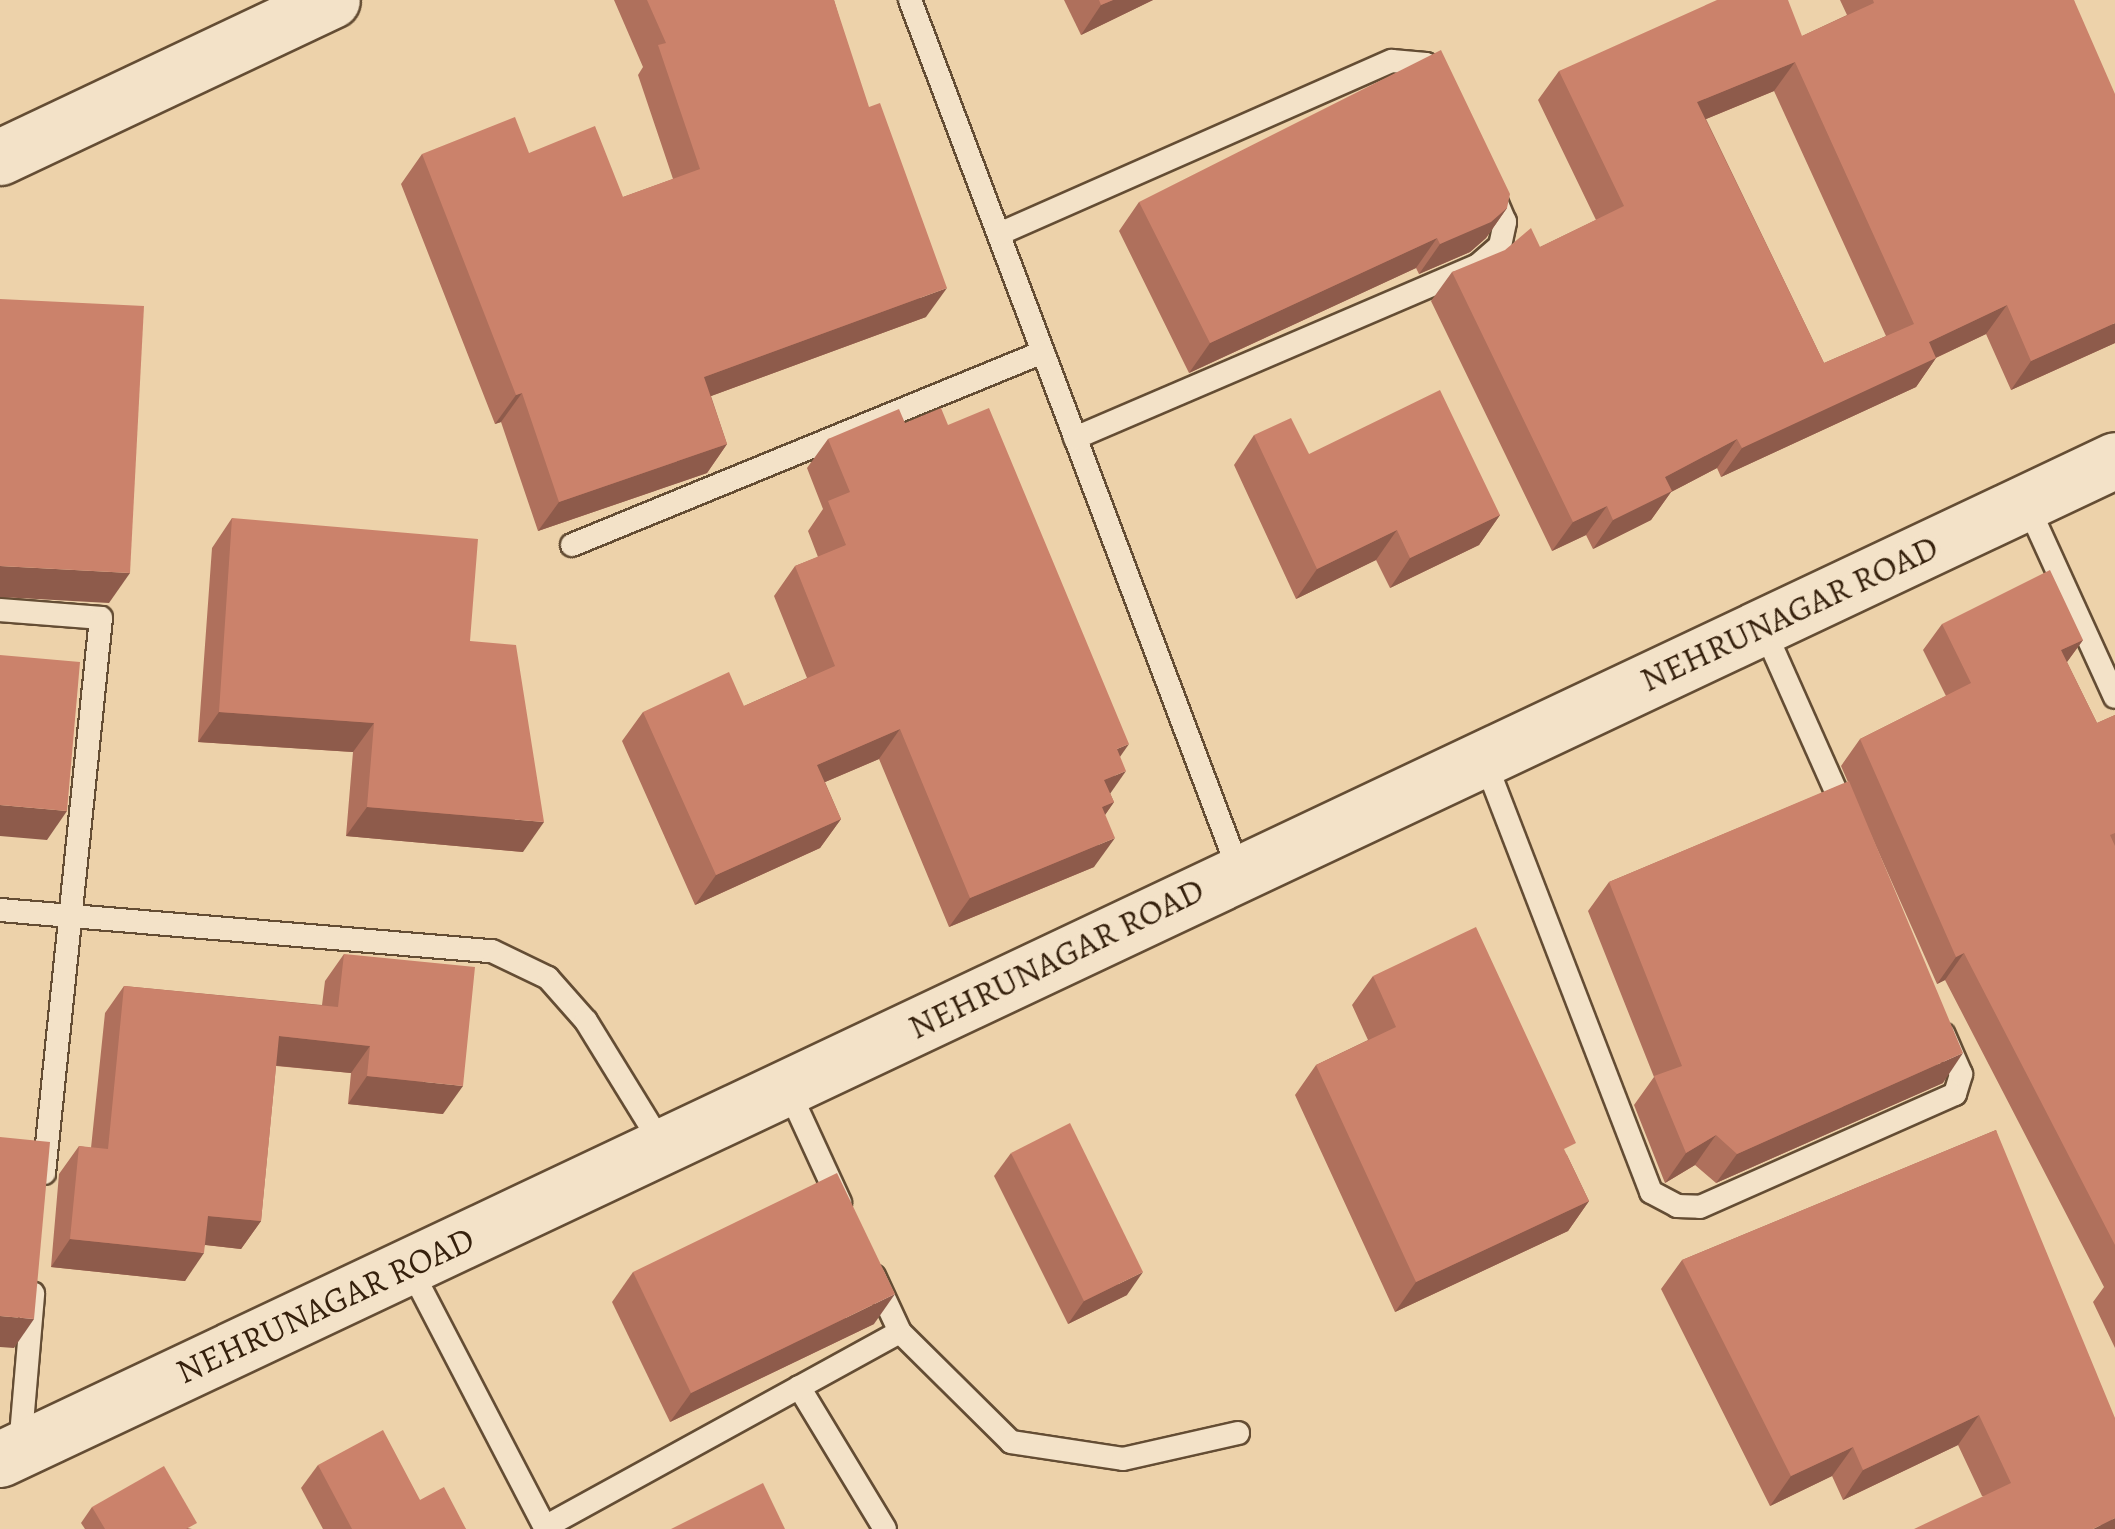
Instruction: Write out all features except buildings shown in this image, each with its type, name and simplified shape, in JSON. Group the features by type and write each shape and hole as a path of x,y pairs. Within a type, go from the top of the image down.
{"street":[{"path":"0,158 332,0"},
{"name":"NEHRUNAGAR ROAD","path":"10,1455 1238,870 2115,460"}],"lane":[{"path":"910,0 1238,870"},
{"path":"999,234 1392,61 1426,64 1453,102"},
{"path":"1075,438 1478,264 1500,246 1506,222 1483,171"},
{"path":"572,545 1043,352"},
{"path":"2026,502 2115,697"},
{"path":"0,610 102,618 67,915 42,1192"},
{"path":"1762,625 1859,843"},
{"path":"1482,756 1651,1192 1677,1206 1700,1208 1955,1094 1961,1074 1937,1020"},
{"path":"0,910 492,952 548,978 586,1021 663,1146"},
{"path":"787,1087 900,1332 1011,1442 1123,1459 1238,1433"},
{"path":"409,1266 546,1528 900,1332"},
{"path":"10,1455 35,1272"},
{"path":"799,1387 885,1529"}]}
